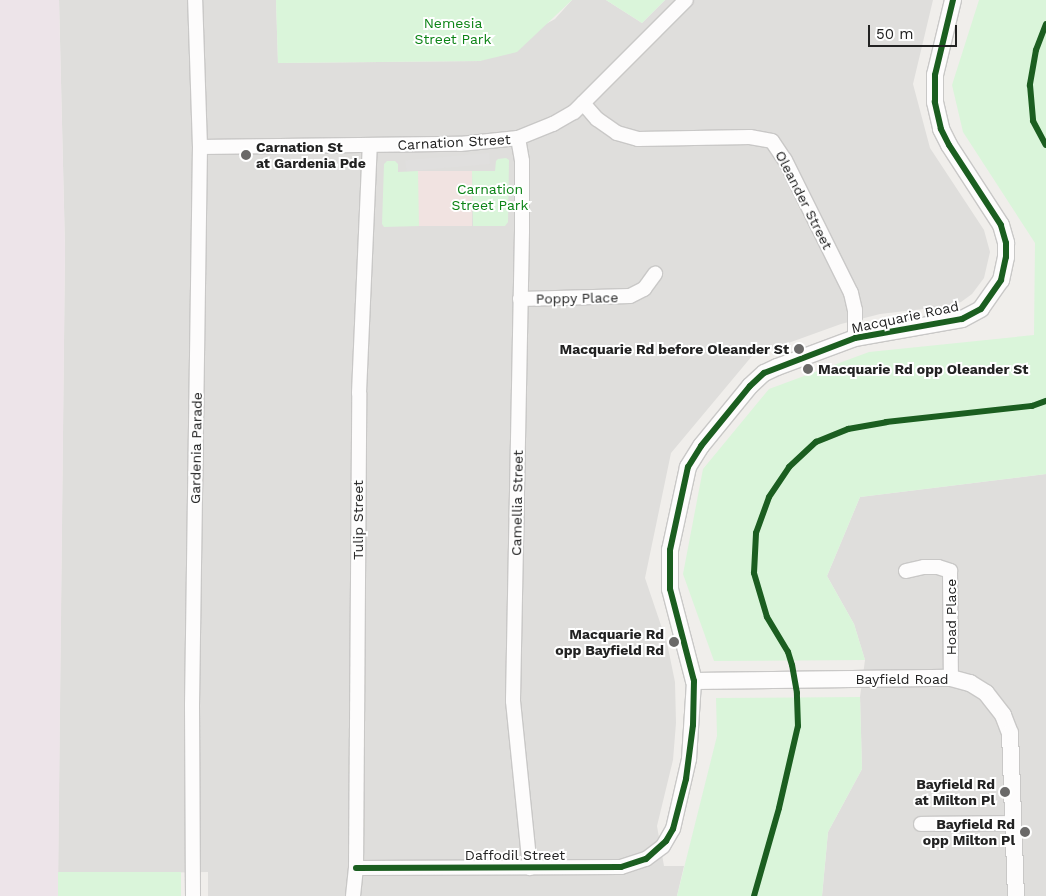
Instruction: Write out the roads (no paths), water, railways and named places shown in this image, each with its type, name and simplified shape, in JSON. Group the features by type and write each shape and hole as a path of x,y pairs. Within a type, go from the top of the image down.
{"street":[{"name":"Gardenia Parade","path":"193,896 192,706 200,146 195,0"},
{"name":"Carnation Street","path":"200,146 482,143 518,138 553,124 574,112 686,0"},
{"name":"Macquarie Road","path":"666,841 673,829 688,767 693,725 694,681 670,589 672,541 688,467 701,446 750,386 764,373 855,338 962,319 986,303 1001,280 1006,243 1002,225 949,145 942,129 935,102 935,75 953,0"},
{"name":"Oleander Street","path":"583,103 597,119 618,133 638,139 750,138 772,141 779,149 851,293 855,310 855,338"},
{"name":"Camellia Street","path":"518,138 522,161 512,701 530,868"},
{"name":"Tulip Street","path":"353,896 356,868 359,393 370,145"},
{"name":"Poppy Place","path":"520,299 630,296 644,289 655,274"},
{"name":"Hoad Place","path":"906,571 924,567 938,567 950,571 951,678"},
{"name":"Bayfield Road","path":"694,681 951,678 970,683 986,693 999,708 1008,723 1012,743 1016,896"},
{"path":"921,824 1014,823"},
{"name":"Daffodil Street","path":"356,868 628,866 646,859 666,841"}],"place":[{"name":"Carnation St at Gardenia Pde","path":"246,155"},
{"name":"Macquarie Rd before Oleander St","path":"799,349"},
{"name":"Macquarie Rd opp Oleander St","path":"808,369"},
{"name":"Macquarie Rd opp Bayfield Rd","path":"674,642"},
{"name":"Bayfield Rd at Milton Pl","path":"1005,792"},
{"name":"Bayfield Rd opp Milton Pl","path":"1025,832"}],"park label":[{"name":"Nemesia Street Park","path":"453,32"},
{"name":"Carnation Street Park","path":"490,197"}]}
